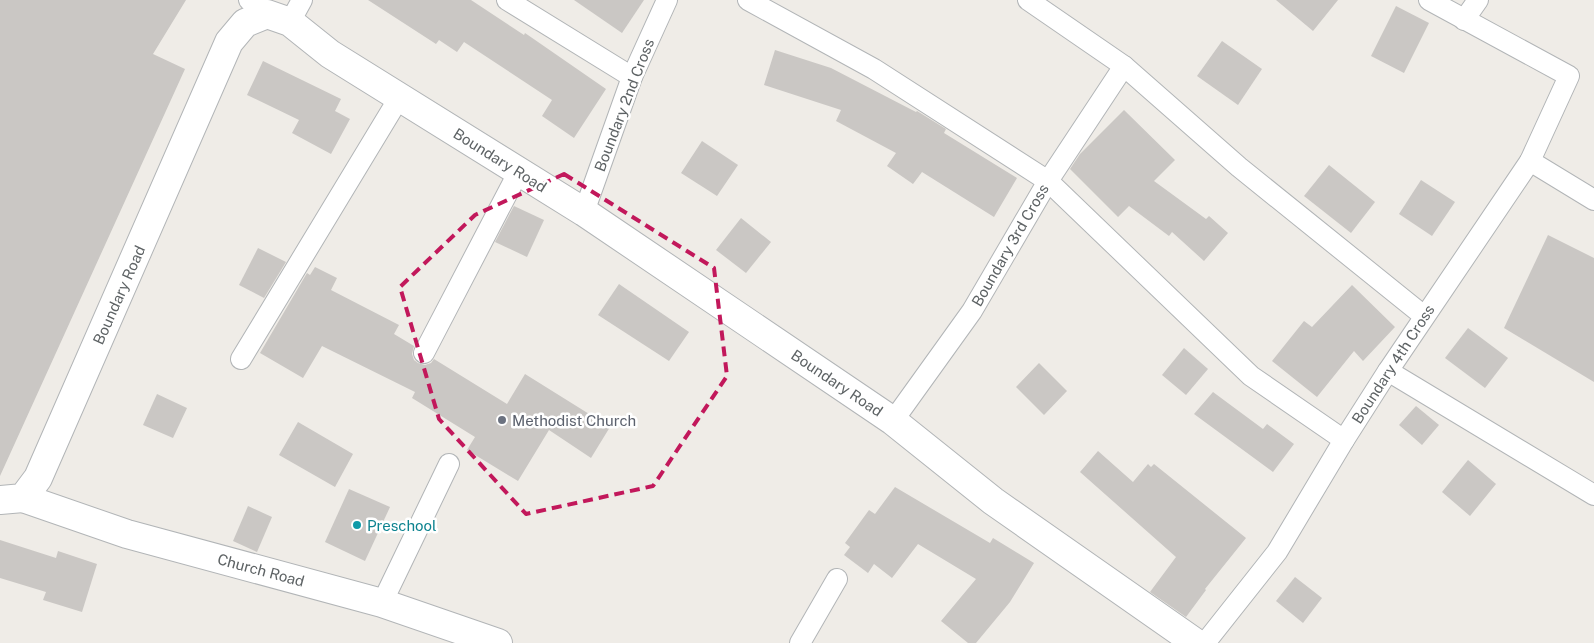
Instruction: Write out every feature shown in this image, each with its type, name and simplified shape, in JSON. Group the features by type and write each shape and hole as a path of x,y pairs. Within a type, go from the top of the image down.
{"street":[{"name":"Boundary Road","path":"11,499 38,478 229,42 245,23 277,9 330,54 584,212 894,421 993,501 1196,643"},
{"name":"Church Road","path":"11,499 127,534 382,603 498,643"}],"lane":[{"path":"507,0 632,77"},
{"name":"Boundary 2nd Cross","path":"584,212 632,77 667,0"},
{"path":"748,0 874,69 1048,181 1251,376 1344,440"},
{"path":"1028,0 1124,66 1239,168 1424,316"},
{"path":"1429,0 1464,20 1478,0"},
{"name":"Boundary 4th Cross","path":"1205,643 1277,552 1388,371 1530,161 1568,76 1464,20"},
{"name":"Boundary 3rd Cross","path":"894,421 972,311 1048,181 1124,66"},
{"path":"241,359 399,98"},
{"path":"1530,161 1594,200"},
{"path":"424,353 519,171"},
{"path":"1388,371 1594,495"},
{"path":"382,603 449,464"},
{"path":"800,643 837,579"}],"highlighted area":[{"path":"564,174 714,268 727,376 653,486 526,514 439,419 400,287 475,215"}],"building":[{"path":"0,0 186,0 153,54 185,69 0,476"},
{"path":"368,0 471,0 524,35 525,33 606,89 574,138 542,116 552,100 464,42 457,52 439,40 436,44"},
{"path":"574,0 644,0 622,33"},
{"path":"1276,0 1338,0 1313,31"},
{"path":"1396,6 1429,23 1404,73 1371,56"},
{"path":"1222,41 1262,69 1238,105 1197,76"},
{"path":"775,50 831,68 917,111 946,129 944,133 1017,178 994,217 922,172 913,184 887,166 896,153 836,121 841,110 764,85"},
{"path":"263,61 341,99 335,111 350,119 331,154 292,133 299,120 247,95"},
{"path":"1124,110 1175,160 1154,181 1206,219 1209,216 1228,233 1204,261 1172,232 1169,236 1129,206 1118,217 1070,169 1080,154"},
{"path":"702,141 738,165 717,196 681,173"},
{"path":"1329,165 1375,202 1351,233 1304,196"},
{"path":"1421,180 1455,202 1432,236 1399,214"},
{"path":"514,206 544,220 527,257 495,242"},
{"path":"741,218 771,242 746,273 716,250"},
{"path":"1548,235 1594,258 1594,382 1504,328"},
{"path":"258,248 286,262 264,298 239,285"},
{"path":"315,267 337,278 331,290 399,325 394,334 414,346 412,354 414,360 418,363 425,365 431,363 434,359 507,404 525,374 610,427 591,458 549,430 518,481 467,450 475,437 412,398 415,392 322,346 303,378 260,353 307,273 310,275"},
{"path":"619,284 689,332 669,361 598,315"},
{"path":"1352,285 1395,327 1363,361 1354,351 1317,397 1272,361 1304,321 1312,327"},
{"path":"1468,328 1508,358 1485,388 1445,358"},
{"path":"1184,348 1208,369 1186,395 1162,375"},
{"path":"1039,363 1067,391 1044,415 1016,387"},
{"path":"1213,392 1263,429 1267,424 1294,444 1273,472 1194,414"},
{"path":"157,394 187,408 173,438 143,425"},
{"path":"1416,406 1439,425 1422,445 1399,425"},
{"path":"298,422 353,454 335,487 279,455"},
{"path":"1098,451 1133,482 1148,464 1151,467 1154,464 1246,538 1205,589 1186,617 1150,592 1176,557 1080,472"},
{"path":"1468,460 1496,484 1470,516 1442,492"},
{"path":"895,487 990,543 993,538 1034,563 1010,602 976,643 968,643 941,621 976,579 918,544 892,578 874,564 868,573 844,555 850,547 845,543 869,510 875,514"},
{"name":"Preschool","path":"349,489 390,507 365,561 325,542"},
{"path":"248,506 272,517 257,552 233,541"},
{"path":"0,540 56,558 58,551 97,564 82,612 43,600 46,592 0,578"},
{"path":"1295,577 1322,598 1303,623 1276,601"}],"place":[{"name":"Methodist Church","path":"502,420"},
{"name":"Preschool","path":"357,525"}]}
